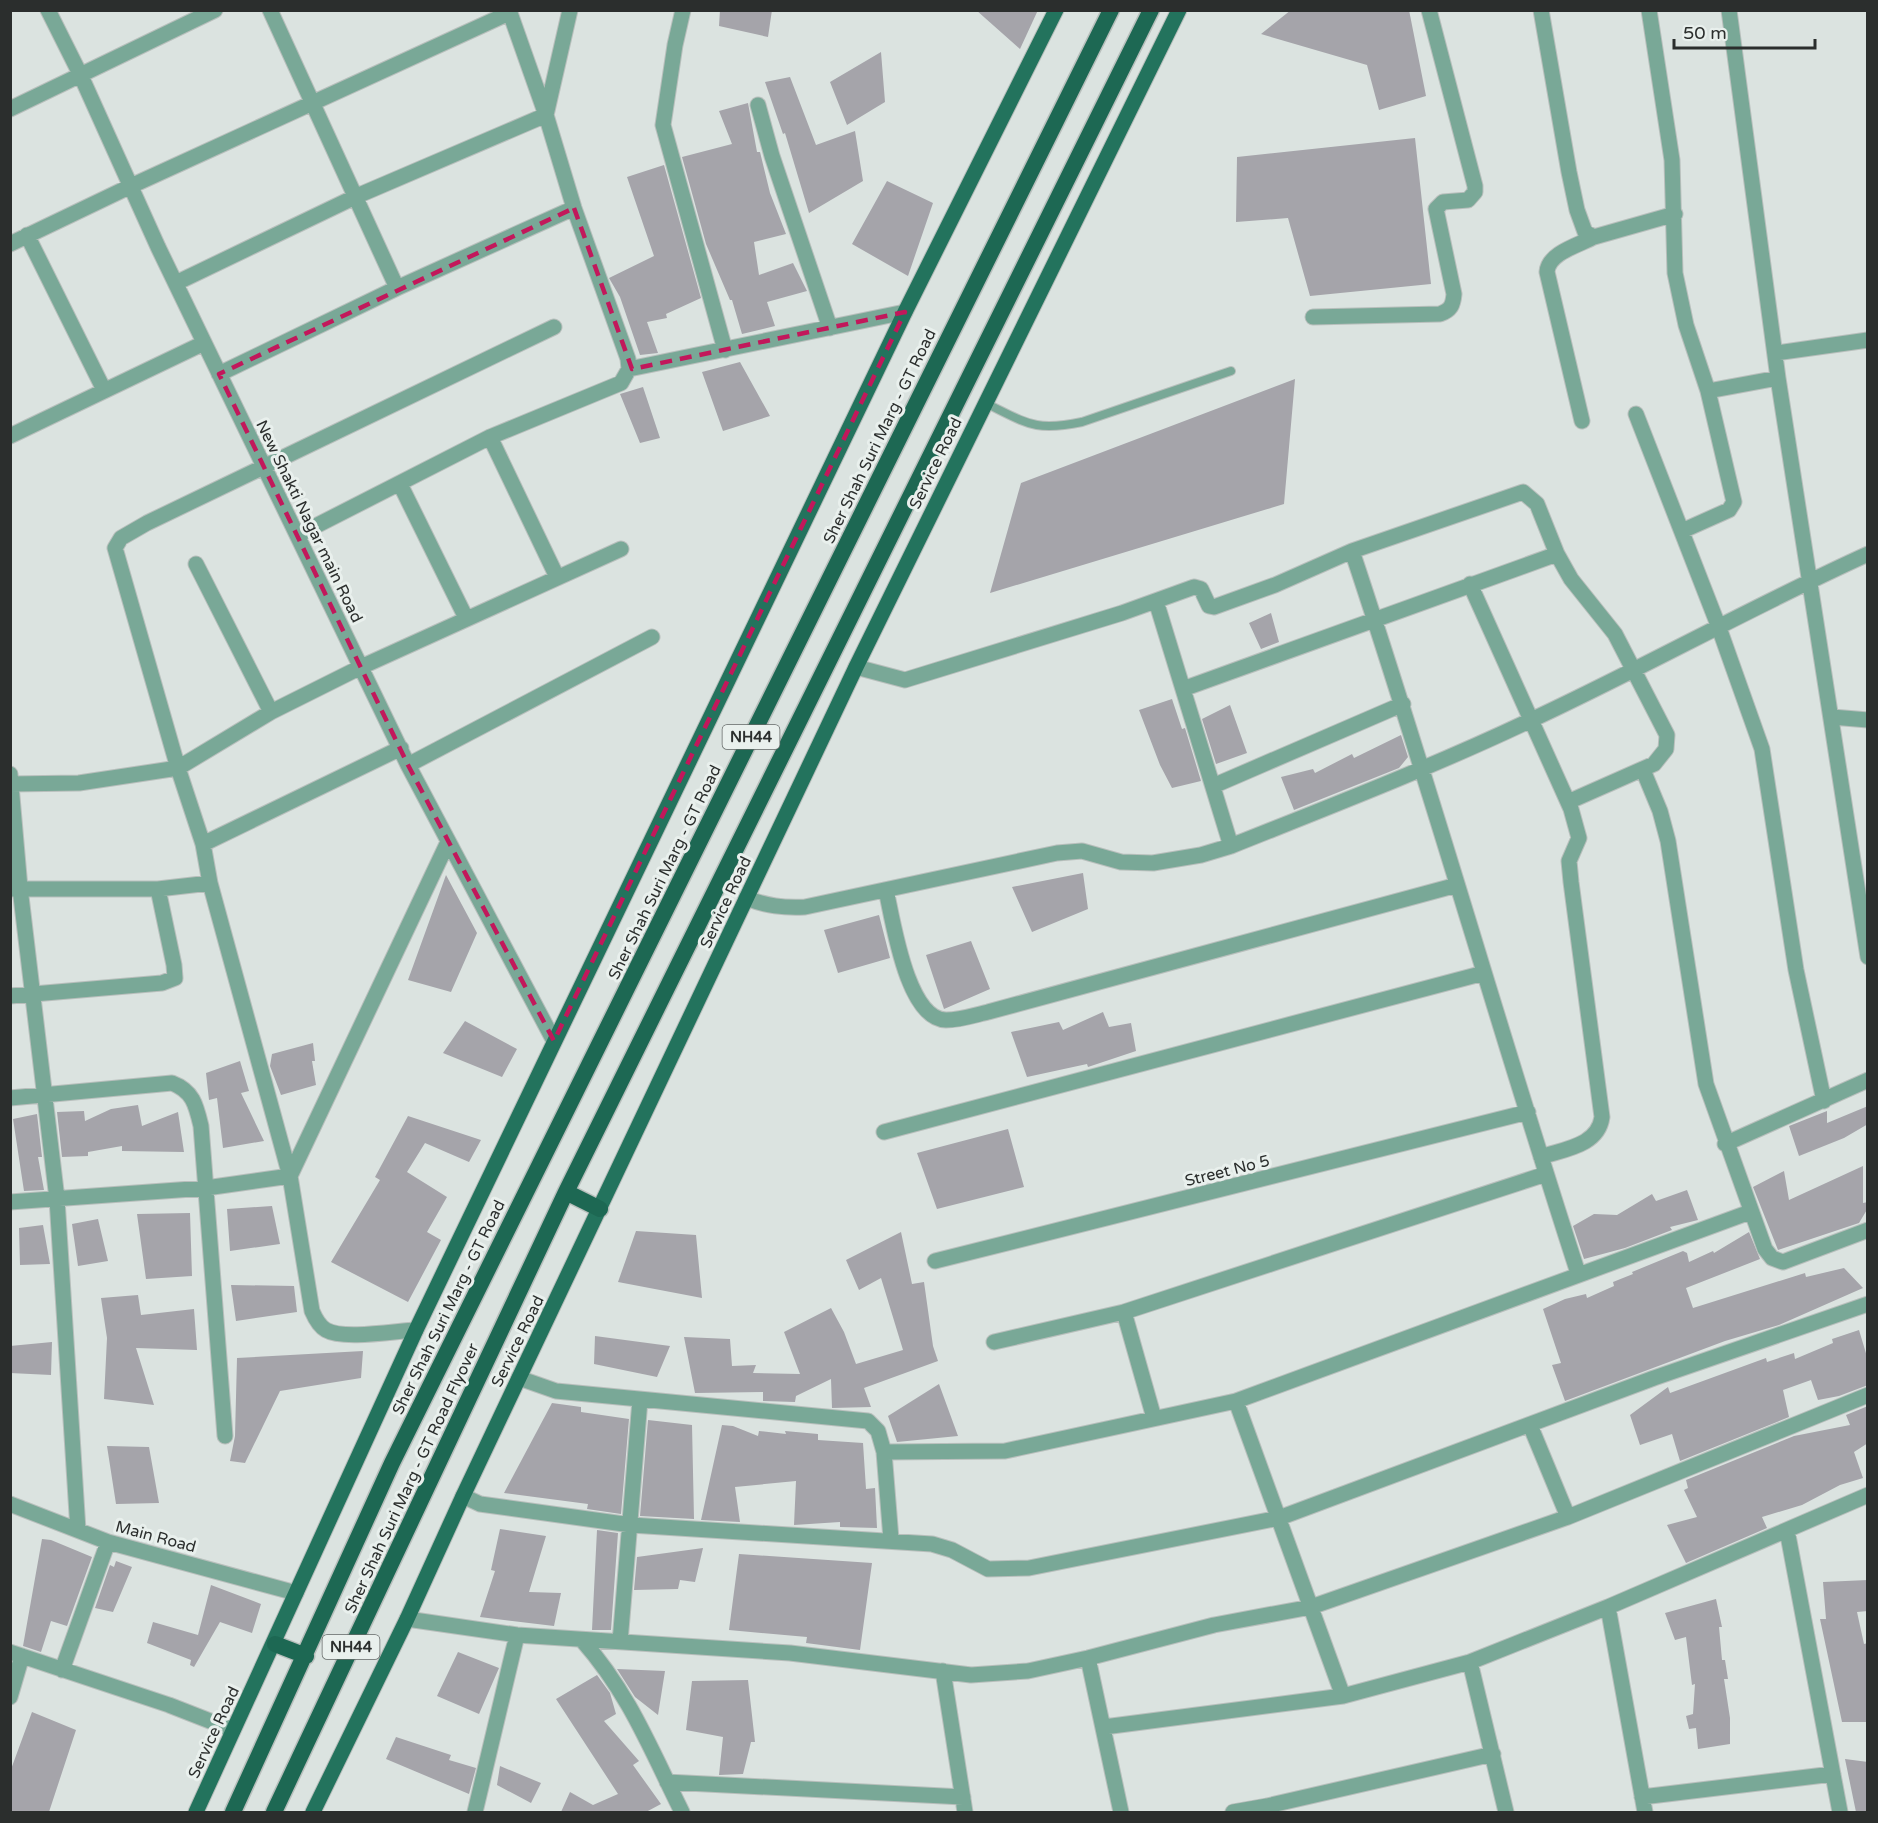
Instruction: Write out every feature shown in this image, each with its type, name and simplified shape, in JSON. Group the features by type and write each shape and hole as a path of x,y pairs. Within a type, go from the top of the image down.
{"highway":[{"name":"Sher Shah Suri Marg - GT Road","path":"306,1656 407,1432 1110,10"},
{"name":"NH44","path":"566,1192 1150,10"},
{"path":"566,1192 600,1209"},
{"name":"Sher Shah Suri Marg - GT Road Flyover","path":"274,1812 566,1192"},
{"path":"275,1644 306,1656"},
{"name":"NH44","path":"233,1812 306,1656"}],"main road":[{"name":"Service Road","path":"196,1812 275,1644 416,1330 905,312 1056,10"},
{"name":"Service Road","path":"313,1812 407,1620 463,1496 856,667 1179,10"}],"street":[{"name":"New Shakti Nagar main Road","path":"48,10 81,76 263,468 298,535 408,765 554,1041"},
{"path":"10,109 215,10"},
{"path":"270,10 357,196 397,288"},
{"path":"546,116 570,10"},
{"path":"683,10 675,45 663,125 725,350"},
{"path":"1312,317 1440,314 1449,310 1453,304 1436,209 1443,202 1468,200 1475,192 1475,186 1429,10"},
{"path":"1541,10 1577,210 1585,232 1594,237"},
{"path":"1649,10 1672,160 1678,292 1692,347 1707,391 1734,502 1730,510 1682,531"},
{"path":"1729,10 1778,378 1868,957"},
{"path":"10,244 509,12 546,116 574,208 628,359 629,369 621,383 490,437 298,535"},
{"path":"758,105 771,156 830,328"},
{"path":"176,283 357,196 546,116"},
{"path":"219,374 397,288 574,208"},
{"path":"1582,421 1547,267 1555,257 1594,237 1674,214"},
{"path":"27,236 104,390"},
{"path":"629,369 905,312"},
{"path":"416,1330 339,1334 325,1330 317,1322 312,1311 290,1176 210,882 203,844 178,768 115,548 131,531 554,327"},
{"path":"1776,353 1868,340"},
{"path":"10,436 204,343"},
{"path":"1707,391 1778,378"},
{"path":"1636,414 1718,625 1762,749 1796,970 1824,1101"},
{"path":"490,437 557,577"},
{"path":"400,484 466,618"},
{"path":"856,667 904,680 1197,586 1202,589 1209,606 1214,607 1275,585 1352,551 1523,492 1537,504 1557,554 1571,579 1615,634 1667,735 1666,749 1662,756 1643,770 1568,802"},
{"path":"78,1530 57,1199 43,1097 35,995 15,889 11,781 79,783 178,768 271,712 361,667 621,549"},
{"path":"1352,551 1424,769 1457,885 1578,1273"},
{"path":"1183,689 1557,554"},
{"path":"746,898 765,906 797,907 1057,853 1082,850 1121,862 1144,864 1201,855 1231,846 1424,769 1530,721 1809,580 1868,554"},
{"path":"196,564 271,712"},
{"path":"1470,584 1568,802 1577,824 1579,838 1569,861 1602,1117 1601,1126 1588,1141 1541,1156"},
{"path":"1156,601 1231,846"},
{"path":"408,765 652,637"},
{"path":"1213,786 1402,704"},
{"path":"1832,717 1868,720"},
{"path":"203,844 401,748"},
{"path":"1643,770 1660,811 1668,840 1706,1084 1725,1143 1765,1249 1772,1258 1783,1262 1868,1230"},
{"path":"290,1176 448,842"},
{"path":"15,889 158,889 210,882"},
{"path":"886,890 904,967 915,993 929,1014 945,1020 988,1012 1457,885"},
{"path":"10,996 162,983 175,978 158,889"},
{"path":"884,1132 1484,973"},
{"path":"1725,1143 1868,1080"},
{"path":"10,1098 43,1097 172,1083 184,1088 194,1099 201,1126 225,1436"},
{"name":"Street No 5","path":"934,1261 1528,1112"},
{"path":"994,1342 1124,1312 1546,1174"},
{"path":"10,1202 206,1188 290,1176"},
{"path":"884,1452 1005,1451 1236,1401 1578,1273 1750,1212"},
{"path":"463,1496 480,1504 631,1525 891,1539 932,1544 951,1550 988,1569 1004,1570 1117,1551 1279,1518 1868,1304"},
{"path":"1124,1312 1154,1418"},
{"path":"519,1378 556,1391 858,1418 868,1421 878,1431 884,1452 891,1539"},
{"path":"407,1620 517,1635 790,1653 971,1675 1018,1672 1088,1658 1214,1625 1311,1606 1568,1517 1868,1395"},
{"path":"620,1642 640,1400"},
{"path":"1236,1401 1343,1696"},
{"path":"1530,1425 1568,1517"},
{"path":"1104,1727 1343,1696 1470,1662 1608,1607 1868,1496"},
{"name":"Main Road","path":"10,1504 108,1542 296,1593"},
{"path":"1787,1530 1840,1812"},
{"path":"62,1670 108,1542"},
{"path":"1608,1607 1643,1805 1833,1774"},
{"path":"475,1812 517,1635"},
{"path":"582,1640 608,1669 618,1686 682,1812"},
{"path":"10,1697 16,1654 169,1705 233,1730"},
{"path":"1088,1658 1121,1812"},
{"path":"1470,1662 1506,1812"},
{"path":"943,1671 965,1812"},
{"path":"1233,1812 1267,1809 1492,1754"},
{"path":"667,1782 963,1797"}],"lane":[{"path":"985,403 1039,427 1058,427 1082,422 1231,370"}],"highlighted area":[{"path":"574,208 632,369 905,312 554,1041 408,765 219,374"}],"building":[{"path":"720,10 772,10 768,37 719,26"},
{"path":"976,10 1038,10 1020,49"},
{"path":"1291,10 1409,10 1426,96 1379,110 1367,65 1261,34"},
{"path":"881,52 885,102 847,125 830,82"},
{"path":"790,77 816,145 855,131 863,181 809,213 785,133 783,134 765,82"},
{"path":"748,103 757,152 760,152 770,193 786,234 754,242 759,275 793,263 807,291 767,302 775,326 742,334 732,300 730,300 706,244 682,157 732,144 719,111"},
{"path":"1415,138 1431,284 1310,296 1288,218 1236,222 1237,157"},
{"path":"664,165 701,298 666,314 667,318 647,322 658,353 640,355 620,297 609,278 654,256 627,177"},
{"path":"887,181 933,203 908,276 852,244"},
{"path":"740,362 770,416 723,431 702,372"},
{"path":"1295,379 1284,504 990,593 1021,483"},
{"path":"643,387 660,438 640,443 620,394"},
{"path":"1271,613 1279,642 1261,649 1249,623"},
{"path":"1172,699 1182,729 1185,728 1201,781 1172,788 1160,765 1139,710"},
{"path":"1230,705 1247,753 1216,764 1202,719"},
{"path":"1401,735 1408,757 1399,768 1294,810 1281,777 1313,769 1315,773 1352,754 1354,758"},
{"path":"1083,873 1088,909 1032,932 1012,887"},
{"path":"446,875 477,933 451,992 408,980"},
{"path":"879,915 890,958 838,973 824,930"},
{"path":"971,941 990,989 944,1009 926,955"},
{"path":"1103,1012 1109,1027 1131,1023 1136,1051 1088,1067 1087,1064 1027,1077 1011,1032 1059,1022 1063,1030"},
{"path":"465,1021 517,1049 502,1077 443,1053"},
{"path":"313,1043 315,1061 312,1061 316,1085 281,1095 270,1066 272,1054"},
{"path":"240,1061 249,1091 241,1093 264,1141 223,1148 217,1098 209,1100 206,1073"},
{"path":"138,1105 142,1126 178,1112 184,1152 122,1151 122,1146 88,1152 88,1156 62,1157 57,1112 84,1111 85,1121 111,1109"},
{"path":"1868,1106 1868,1124 1844,1138 1799,1156 1789,1126 1827,1111 1827,1123"},
{"path":"37,1114 42,1157 38,1157 44,1190 24,1191 13,1119"},
{"path":"408,1116 481,1140 469,1162 425,1143 407,1172 447,1197 427,1232 441,1240 408,1302 331,1262 380,1180 375,1177"},
{"path":"1008,1129 1024,1187 937,1209 917,1153"},
{"path":"1863,1166 1863,1203 1868,1202 1868,1208 1859,1223 1778,1250 1753,1187 1784,1171 1789,1200"},
{"path":"1687,1190 1698,1220 1670,1227 1672,1230 1625,1248 1584,1259 1573,1226 1594,1214 1617,1215 1652,1194 1656,1201"},
{"path":"272,1206 280,1244 230,1251 227,1209"},
{"path":"190,1213 192,1276 146,1279 137,1214"},
{"path":"98,1219 108,1261 78,1266 72,1224"},
{"path":"43,1225 50,1264 20,1265 19,1228"},
{"path":"636,1231 696,1235 702,1298 618,1282"},
{"path":"901,1232 912,1284 924,1282 933,1346 938,1361 864,1388 871,1407 832,1408 831,1379 796,1396 795,1402 763,1401 763,1392 695,1393 684,1337 730,1339 732,1366 756,1365 753,1373 800,1374 784,1332 831,1308 844,1332 856,1364 903,1350 881,1278 859,1290 846,1260"},
{"path":"1749,1232 1760,1259 1686,1288 1693,1308 1805,1273 1806,1277 1844,1268 1863,1288 1779,1325 1725,1341 1565,1401 1552,1365 1561,1363 1543,1309 1565,1299 1586,1294 1587,1298 1614,1286 1613,1282 1633,1274 1632,1272 1683,1251 1687,1253 1689,1262 1713,1251 1714,1253"},
{"path":"231,1285 294,1286 297,1312 236,1321"},
{"path":"138,1295 141,1315 194,1309 197,1350 136,1348 154,1405 104,1399 107,1338 101,1298"},
{"path":"1859,1330 1868,1360 1868,1385 1839,1396 1818,1400 1811,1380 1783,1390 1789,1417 1680,1461 1672,1434 1640,1445 1630,1415 1668,1387 1670,1393 1766,1358 1767,1362 1794,1353 1795,1359 1833,1343 1832,1339"},
{"path":"595,1336 670,1346 657,1377 594,1364"},
{"path":"52,1342 51,1375 10,1373 10,1346"},
{"path":"363,1351 361,1378 280,1391 245,1463 230,1461 235,1436 237,1358"},
{"path":"939,1384 958,1436 897,1442 888,1416"},
{"path":"552,1403 581,1407 581,1412 629,1419 621,1514 587,1509 588,1504 504,1493"},
{"path":"1868,1406 1868,1443 1854,1452 1863,1478 1840,1485 1802,1505 1762,1517 1767,1528 1686,1563 1667,1525 1697,1517 1684,1490 1688,1488 1686,1480 1794,1436 1850,1425 1846,1415"},
{"path":"648,1420 692,1425 694,1519 640,1516"},
{"path":"722,1425 733,1426 758,1436 759,1431 786,1434 785,1431 818,1434 818,1440 863,1443 866,1489 875,1488 877,1528 840,1527 840,1522 794,1525 796,1481 735,1487 740,1522 701,1520"},
{"path":"107,1446 149,1447 159,1503 116,1504"},
{"path":"500,1529 546,1536 529,1592 561,1593 554,1626 480,1617 495,1571 491,1570"},
{"path":"597,1530 618,1533 611,1630 592,1630"},
{"path":"42,1539 51,1540 92,1557 67,1626 51,1621 41,1652 23,1646"},
{"path":"703,1548 695,1582 680,1580 678,1589 634,1590 637,1557"},
{"path":"739,1554 872,1563 860,1650 806,1643 807,1637 729,1630"},
{"path":"116,1561 132,1567 113,1612 95,1608 110,1565 114,1567"},
{"path":"1868,1580 1868,1611 1857,1612 1864,1644 1868,1643 1868,1722 1842,1722 1820,1619 1826,1619 1823,1582"},
{"path":"211,1585 261,1604 252,1633 220,1622 194,1667 190,1665 191,1660 147,1643 153,1622 198,1635"},
{"path":"1716,1599 1722,1627 1719,1627 1722,1660 1725,1660 1728,1679 1724,1679 1730,1718 1730,1744 1698,1749 1696,1728 1689,1729 1686,1716 1693,1714 1695,1684 1692,1685 1686,1637 1675,1640 1665,1613"},
{"path":"458,1652 499,1668 479,1714 437,1696"},
{"path":"617,1669 665,1671 658,1715 635,1697"},
{"path":"597,1675 610,1693 616,1714 604,1721 639,1761 633,1765 661,1804 646,1812 561,1812 570,1792 593,1805 618,1794 556,1699"},
{"path":"748,1680 755,1742 751,1742 743,1774 719,1775 723,1737 686,1730 692,1681"},
{"path":"32,1712 76,1730 49,1812 10,1812 10,1772"},
{"path":"396,1737 451,1755 449,1760 476,1768 469,1794 386,1759"},
{"path":"1845,1759 1868,1762 1868,1812 1856,1812"},
{"path":"500,1766 541,1783 531,1803 497,1785"}]}
